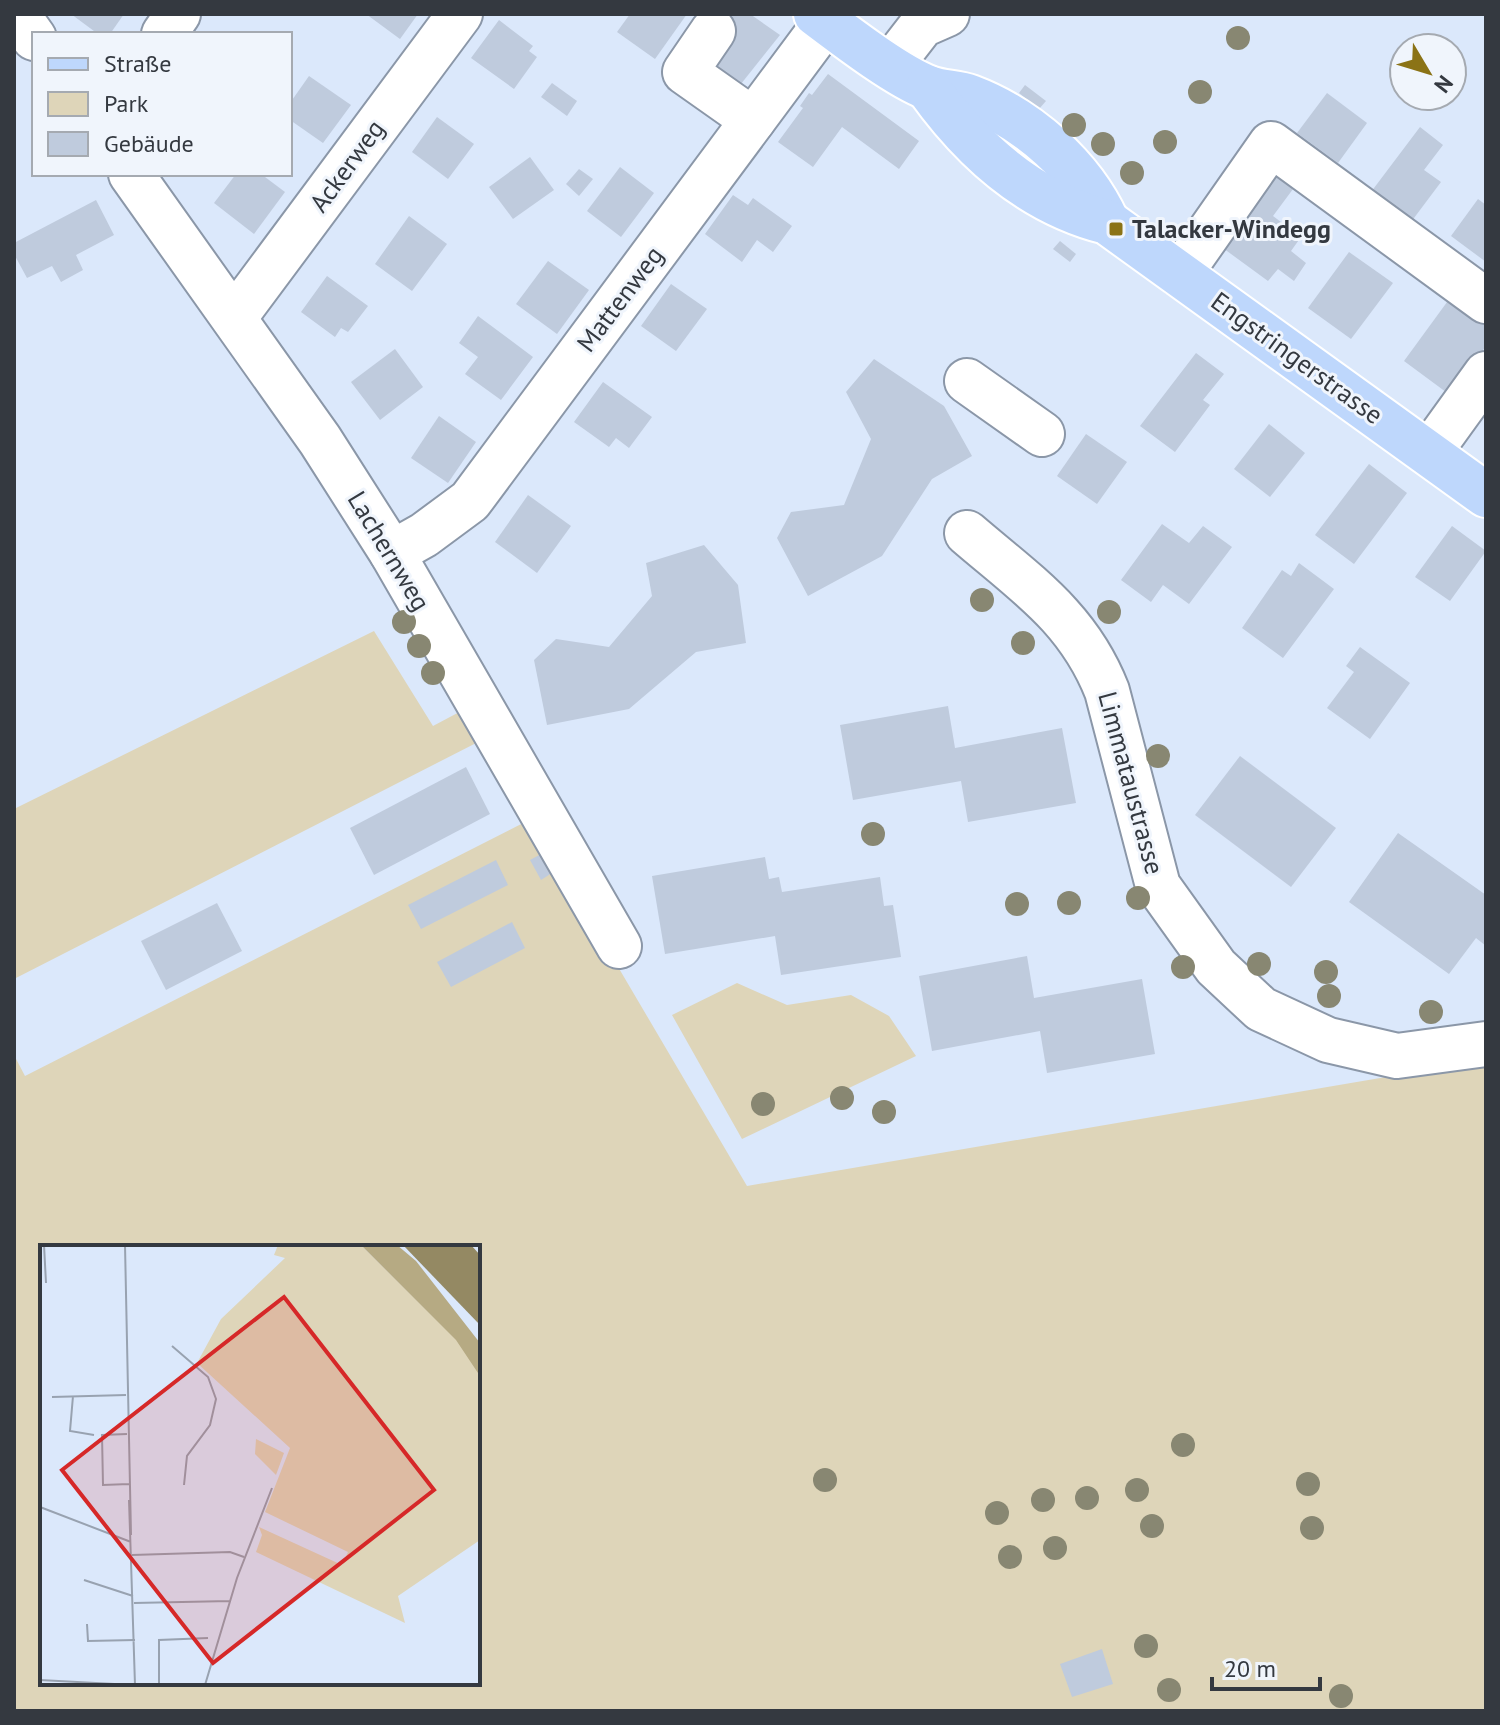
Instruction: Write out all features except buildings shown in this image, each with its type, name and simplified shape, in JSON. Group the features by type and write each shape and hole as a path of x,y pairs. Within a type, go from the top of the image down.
{"main road":[{"name":"Engstringerstrasse","path":"821,18 928,88 953,122 1005,170 1069,213 1107,222 1486,495"}],"street":[{"path":"17,14 32,35"},
{"path":"165,32 178,14"},
{"name":"Ackerweg","path":"234,318 460,14"},
{"path":"891,65 922,25 947,14"},
{"name":"Mattenweg","path":"392,553 436,527 470,501 753,120 821,18"},
{"path":"713,31 685,72 753,120"},
{"path":"1180,274 1271,144 1486,301"},
{"name":"Lachernweg","path":"132,176 320,440 392,553 619,946"},
{"path":"1429,453 1486,374"},
{"path":"967,381 1042,434"},
{"name":"Limmataustrasse","path":"967,533 1073,626 1095,660 1107,691 1158,886 1216,967 1261,1009 1328,1040 1397,1056 1486,1044"}],"green space":[{"path":"374,631 433,726 465,709 484,739 14,979 14,809"},
{"path":"531,819 747,1186 1486,1060 1486,1711 14,1711 14,1055 25,1076"},
{"path":"737,983 787,1005 851,995 889,1016 916,1056 742,1139 672,1015"}],"place":[{"name":"Talacker-Windegg","path":"1116,229"}]}
